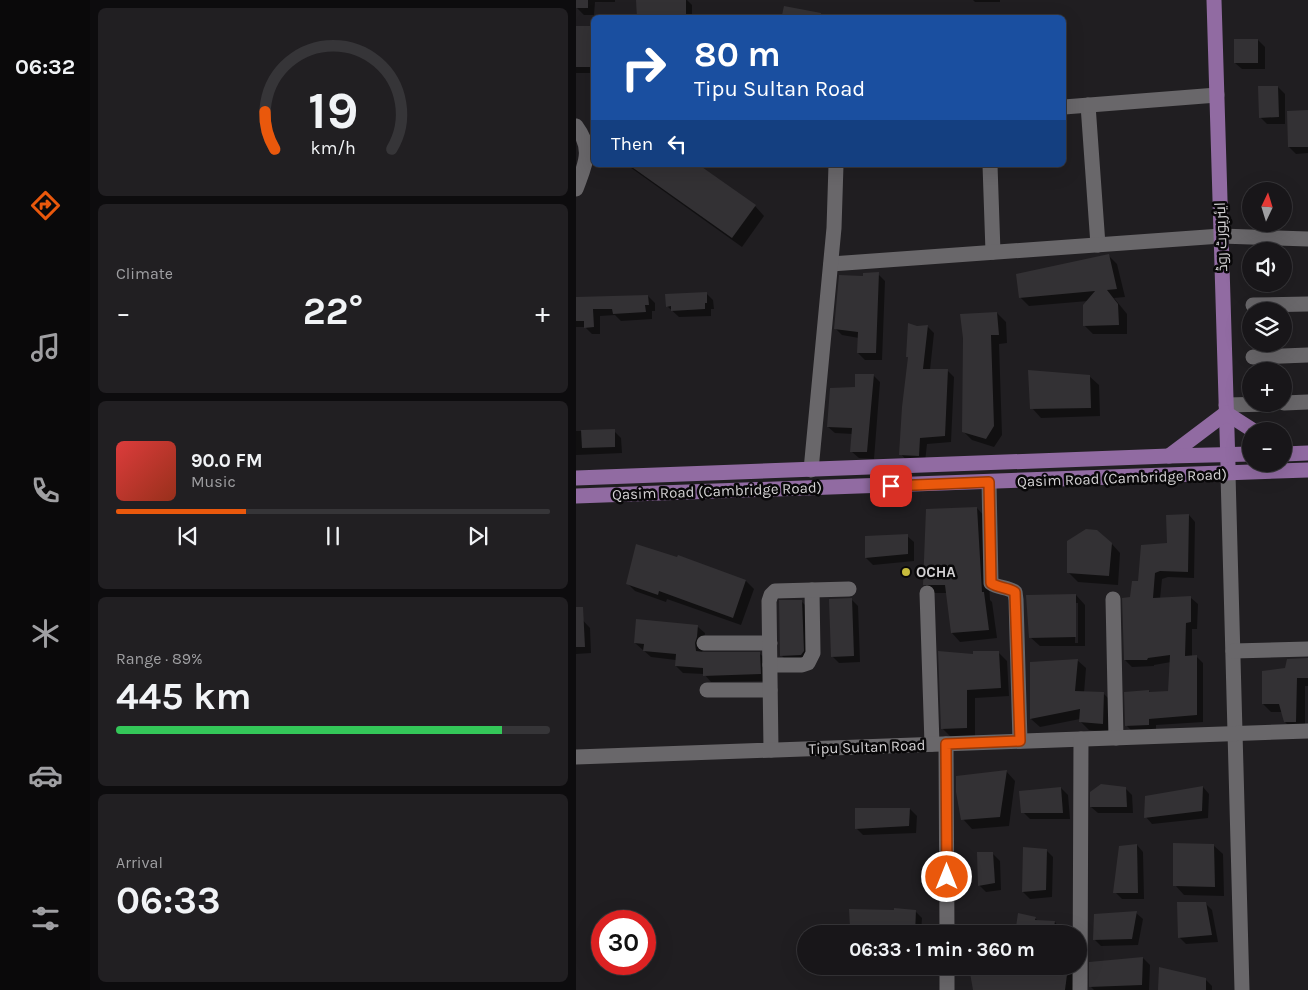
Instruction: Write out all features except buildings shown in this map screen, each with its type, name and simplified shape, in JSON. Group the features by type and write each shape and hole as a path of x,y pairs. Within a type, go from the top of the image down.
{"main road":[{"name":"ایئرپورٹ روڈ","path":"1214,0 1228,474"},
{"path":"1169,456 1226,409 1243,422"},
{"path":"1292,453 1308,453"},
{"name":"Qasim Road (Cambridge Road)","path":"576,478 1242,454"},
{"name":"Qasim Road (Cambridge Road)","path":"576,496 1308,470"}],"street":[{"path":"1066,107 1217,94"},
{"path":"1088,105 1098,245"},
{"path":"576,126 586,144 587,156 576,189"},
{"path":"812,470 834,228 836,167"},
{"path":"990,167 993,252"},
{"path":"831,264 1221,236 1308,238"},
{"path":"1292,304 1308,304"},
{"path":"1253,357 1308,355"},
{"path":"1292,403 1308,402"},
{"path":"1226,409 1242,407"},
{"path":"1228,474 1242,990"},
{"path":"989,482 991,583 1015,592 1016,600 1020,741"},
{"path":"772,750 769,601 771,595 775,592 849,589"},
{"path":"770,665 802,665 808,663 813,653 812,590"},
{"path":"928,594 939,744 947,925"},
{"path":"1113,599 1116,738"},
{"path":"704,643 770,643"},
{"path":"1233,651 1308,649"},
{"path":"707,690 770,690"},
{"name":"Tipu Sultan Road","path":"576,757 1308,731"},
{"path":"1080,990 1081,739"},
{"path":"947,975 947,990"}],"place":[{"name":"OCHA","path":"906,572"}],"route":[{"path":"891,486 989,482 991,583 1015,592 1020,741 946,744 947,877"}]}
